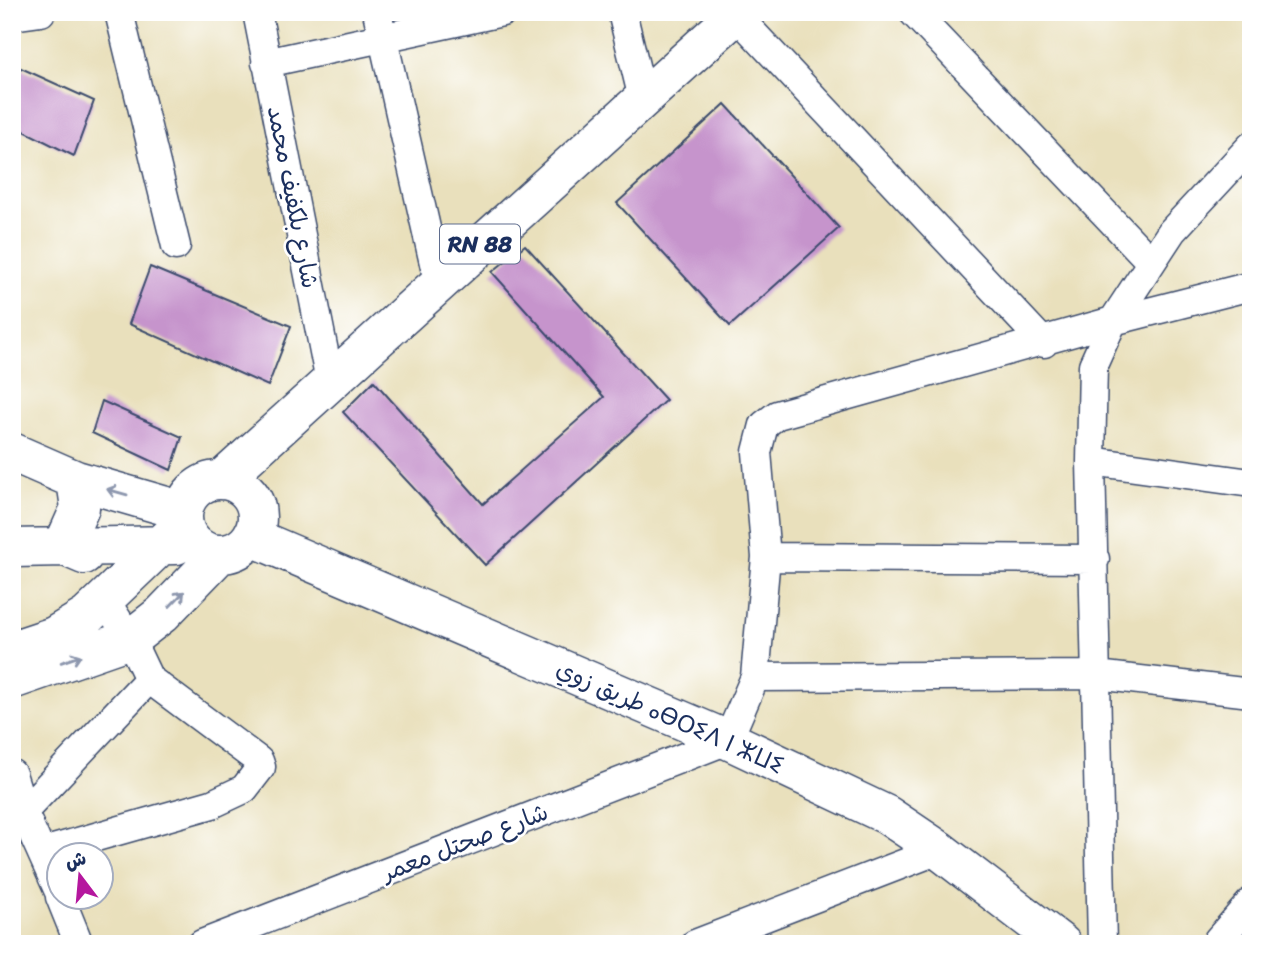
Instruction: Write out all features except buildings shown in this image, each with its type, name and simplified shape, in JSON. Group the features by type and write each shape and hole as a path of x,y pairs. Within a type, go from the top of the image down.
{"main road":[{"name":"RN 88","path":"223,479 737,14"},
{"name":"طريق زوي ⴰⴱⵔⵉⴷ ⵏ ⵣⵡⵉ","path":"12,452 199,536 728,740 887,815 939,850 1062,944"},
{"path":"12,548 199,536 257,526 256,504 242,486 223,479 206,482 195,489 199,536 162,614 130,639 12,680"},
{"path":"63,546 80,508 76,480"},
{"path":"12,650 54,636 87,616 105,600 199,536"},
{"path":"63,546 91,558 104,570 108,584 105,600"}],"street":[{"path":"12,16 41,12"},
{"path":"119,12 176,246"},
{"name":"شارع بلكفيف محمد","path":"257,12 330,382"},
{"path":"266,63 379,25 502,12"},
{"path":"622,12 643,99"},
{"path":"913,12 1150,262"},
{"path":"737,14 1044,343"},
{"path":"379,25 439,281"},
{"path":"1102,944 1091,461 1093,365 1113,321 1150,262 1208,189 1251,146"},
{"path":"728,740 755,677 766,557 757,452 764,425 792,409 1251,286"},
{"path":"1223,294 1251,300"},
{"path":"1091,461 1251,483"},
{"path":"766,557 1095,558"},
{"path":"43,852 212,804 244,789 261,767 259,761 149,679 130,639 105,600"},
{"path":"755,677 1097,675 1251,693"},
{"path":"21,816 149,679"},
{"name":"شارع صحتل معمر","path":"202,944 728,740"},
{"path":"12,774 21,816 46,860"},
{"path":"695,944 939,850"},
{"path":"1218,940 1251,902"},
{"path":"66,911 79,944"}]}
